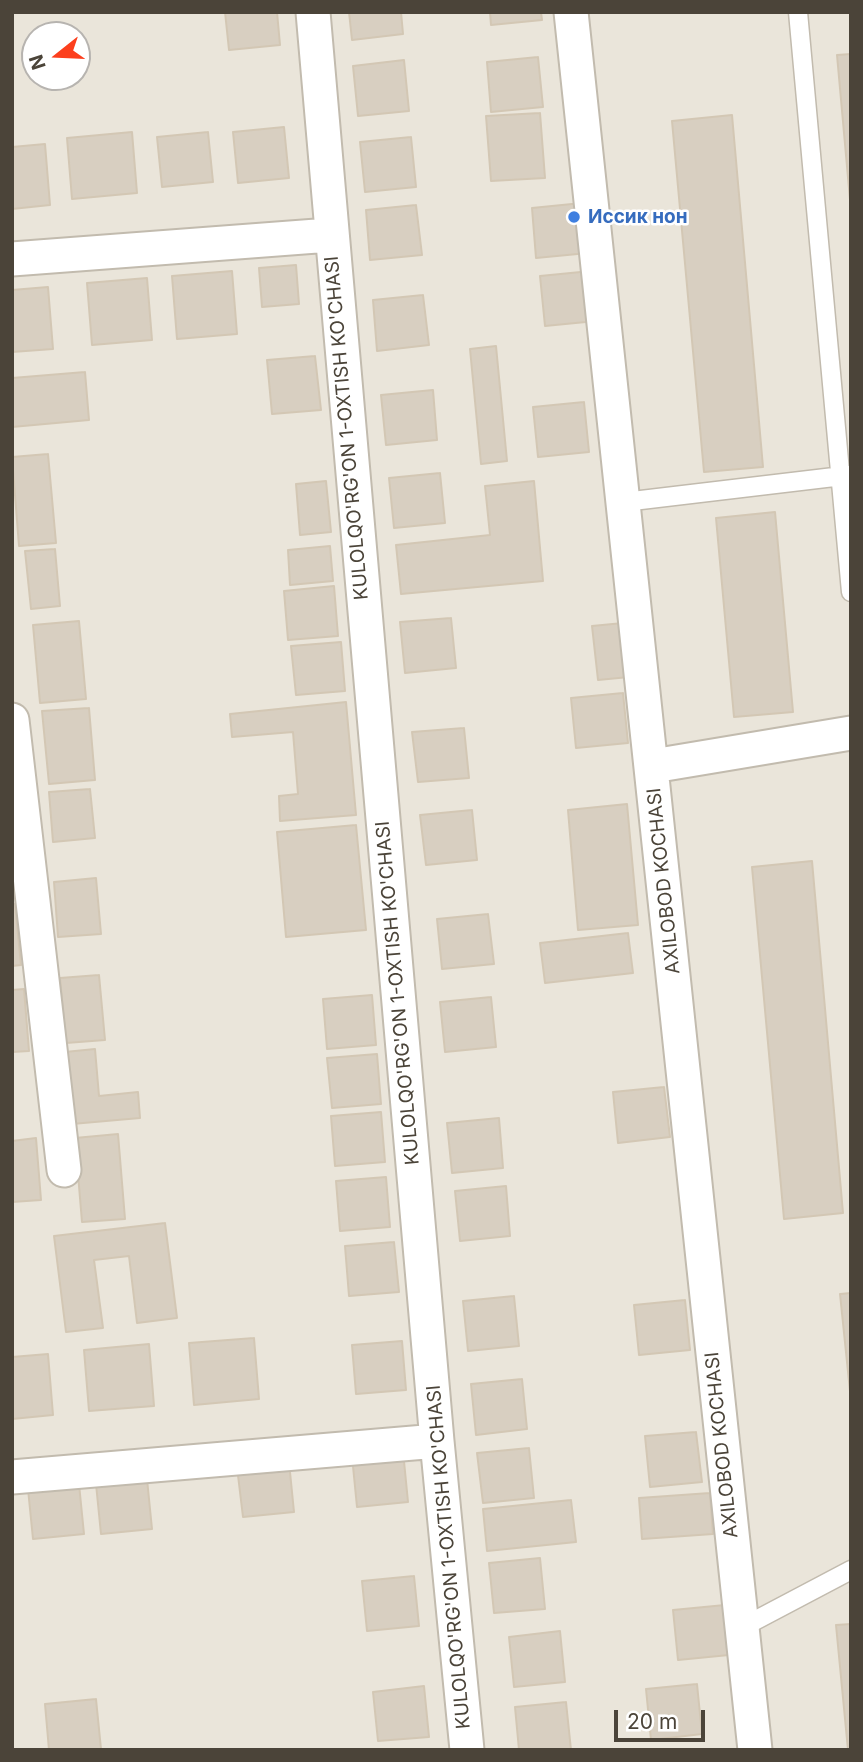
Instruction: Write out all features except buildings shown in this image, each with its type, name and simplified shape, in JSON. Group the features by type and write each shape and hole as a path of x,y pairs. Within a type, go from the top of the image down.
{"street":[{"name":"KULOLQO'RG'ON 1-OXTISH KO'CHASI","path":"313,12 330,235 467,1750"},
{"name":"AXILOBOD KOCHASI","path":"570,12 653,766 755,1750"},
{"path":"12,259 330,235"},
{"path":"12,720 64,1170"},
{"path":"653,766 851,733"},
{"path":"12,1477 437,1441"}],"lane":[{"path":"798,12 845,476 851,592"},
{"path":"624,502 845,476"},
{"path":"741,1628 851,1570"}],"shaded area":[{"path":"12,12 851,12 851,1750 12,1750"}],"place":[{"name":"Иссик нон","path":"574,217"}]}
